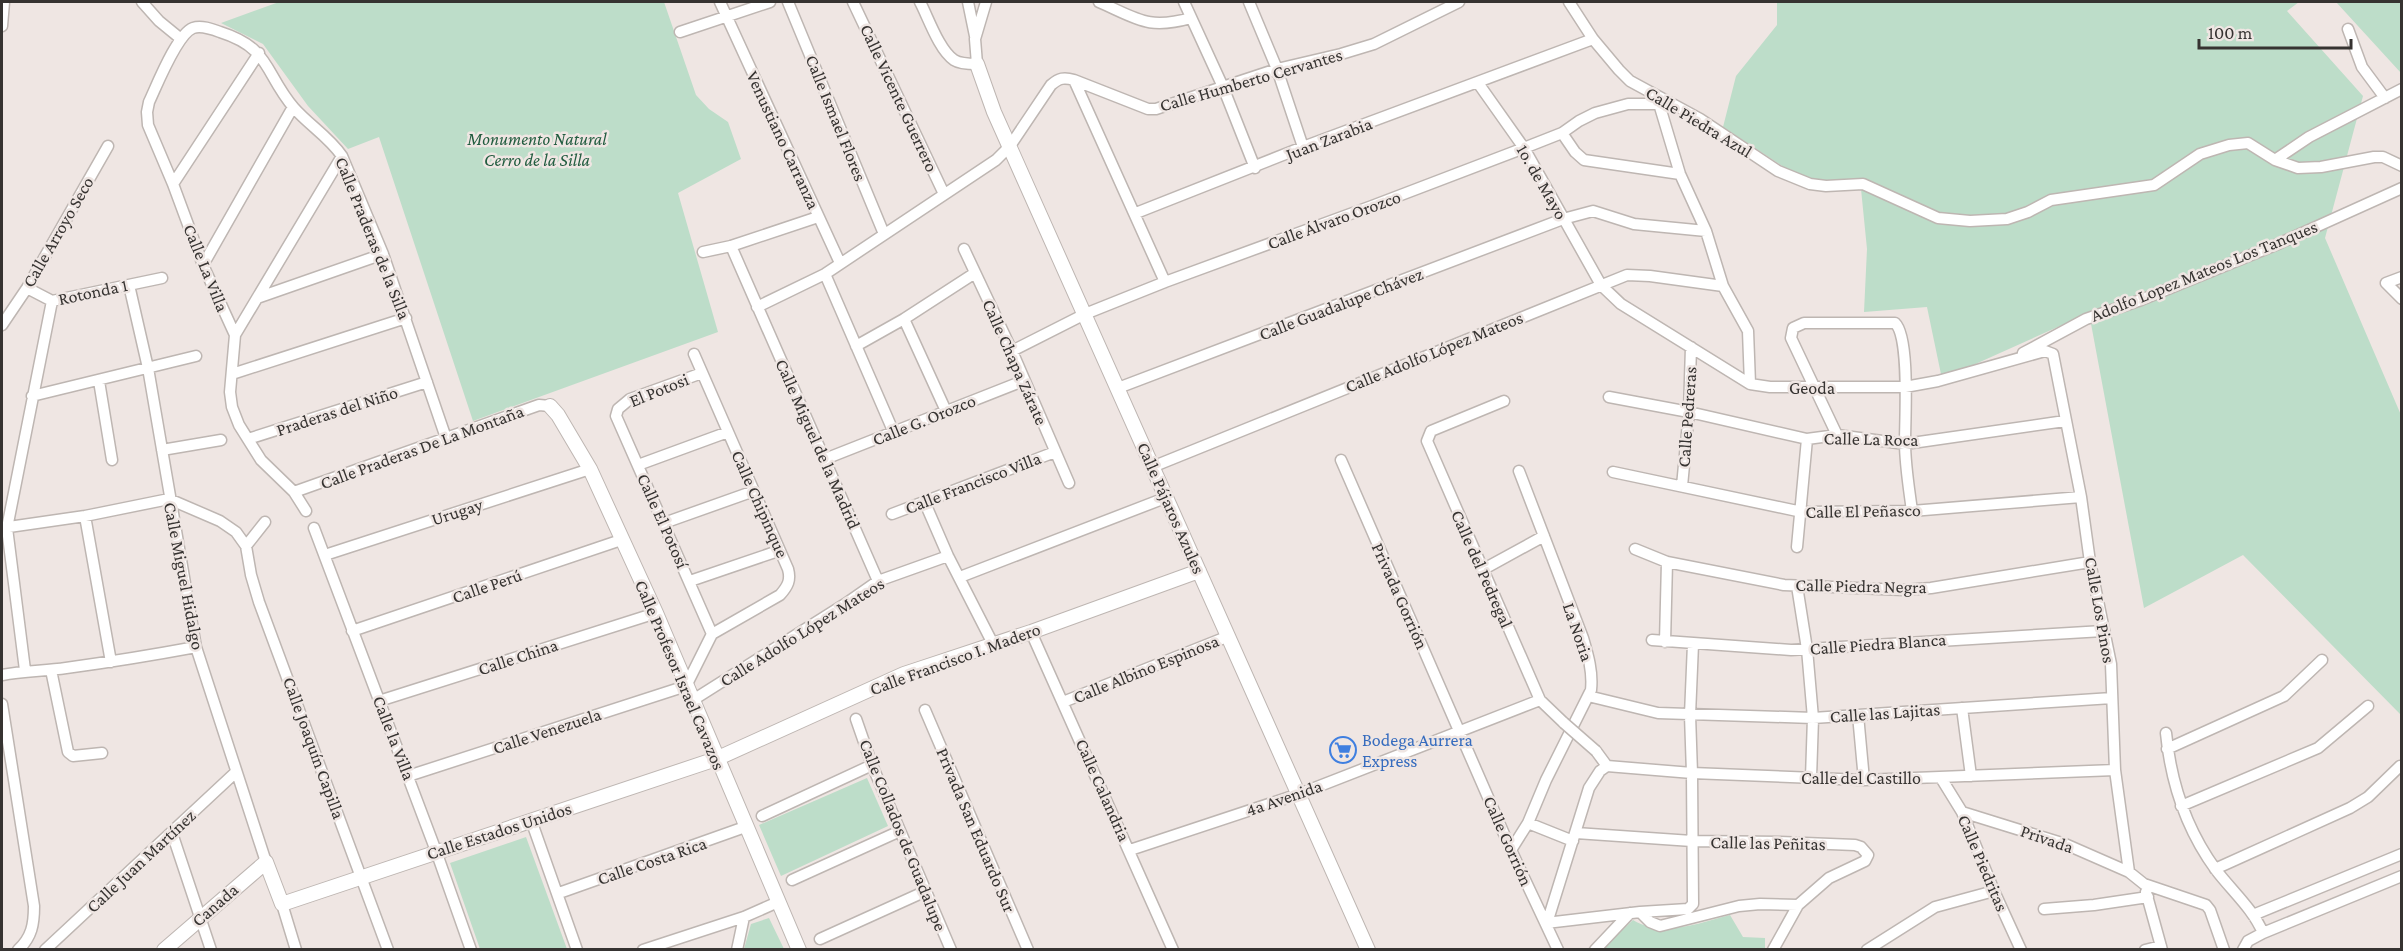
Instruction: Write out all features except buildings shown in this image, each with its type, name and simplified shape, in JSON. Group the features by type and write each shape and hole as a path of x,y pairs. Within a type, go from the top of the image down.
{"street":[{"path":"2,26 4,2"},
{"path":"142,2 159,21 181,39"},
{"name":"Venustiano Carranza","path":"720,2 840,263"},
{"path":"680,32 770,2"},
{"name":"Calle Ismael Flores","path":"788,2 884,234"},
{"name":"Calle Vicente Guerrero","path":"853,2 944,194"},
{"path":"920,2 933,30 951,58 959,62 977,64 968,2"},
{"path":"975,39 986,2"},
{"path":"1099,2 1157,25 1191,18"},
{"path":"1184,2 1223,87 1255,168"},
{"path":"1250,2 1277,69 1303,147"},
{"name":"Calle Humberto Cervantes","path":"1074,80 1148,109 1167,106 1277,69 1374,44 1459,2"},
{"name":"Calle Piedra Azul","path":"1569,2 1593,39 1630,81 1658,99 1700,119 1778,171 1792,178 1826,186 1863,184 1938,218 1970,221 2018,216 2051,200 2154,185 2200,154 2229,145 2248,143 2275,160"},
{"name":"Calle Praderas de la Silla","path":"181,39 192,28 201,27 232,36 259,52 294,107 334,144 342,156 383,254 446,438"},
{"path":"2348,29 2366,75 2385,98"},
{"name":"Calle La Villa","path":"181,39 149,102 147,125 173,184 203,265 235,335 230,392 232,407 248,439 275,476 294,492 306,511"},
{"name":"Juan Zarabia","path":"1136,213 1255,168 1303,147 1593,39"},
{"path":"173,184 259,52"},
{"name":"Calle Pájaros Azules","path":"977,64 994,112 1368,950"},
{"path":"757,307 825,274 996,160 1010,146 1051,85 1057,79 1065,77 1074,80 1136,213 1165,282"},
{"name":"1o. de Mayo","path":"1478,83 1524,148 1601,285"},
{"path":"2275,160 2310,137 2402,89"},
{"path":"1658,99 1680,174 1706,231 1723,286 1748,331 1749,384"},
{"name":"Calle Álvaro Orozco","path":"1012,351 1085,314 1524,148 1562,133 1579,121 1611,107 1658,99"},
{"path":"203,265 294,107"},
{"path":"1562,133 1584,160 1680,174"},
{"name":"Calle Arroyo Seco","path":"4,321 27,288 108,146"},
{"path":"235,335 342,156"},
{"path":"2275,160 2298,168 2310,169 2383,157 2402,166"},
{"name":"Adolfo Lopez Mateos Los Tanques","path":"2010,360 2075,324 2141,300 2278,244 2309,228 2368,205 2402,188"},
{"name":"Calle Guadalupe Chávez","path":"1118,388 1563,219 1593,211 1634,224 1706,231"},
{"path":"703,252 731,246 818,217"},
{"name":"Calle Miguel de la Madrid","path":"731,246 878,580"},
{"name":"Calle Chapa Zárate","path":"964,249 1012,351 1069,483"},
{"path":"257,298 383,254"},
{"path":"856,346 904,319 975,273"},
{"path":"825,274 894,433"},
{"name":"Calle Adolfo López Mateos","path":"1152,467 1627,275 1723,286"},
{"path":"2402,277 2387,282 2388,287 2402,299"},
{"name":"Rotonda 1","path":"27,288 52,301 162,278"},
{"name":"Calle Miguel Hidalgo","path":"129,285 148,368 196,647 266,862"},
{"name":"Geoda","path":"1601,285 1622,304 1749,384 1816,388 1905,387 1938,381 2049,351"},
{"path":"25,670 4,528 52,301"},
{"path":"232,374 406,318"},
{"path":"904,319 946,411"},
{"path":"1837,435 1791,338 1793,328 1804,323 1895,322 1901,332 1905,387 1905,444 1912,511"},
{"name":"Calle Pedreras","path":"1682,486 1689,412 1691,347"},
{"name":"Calle Los Pinos","path":"2049,351 2055,358 2081,497 2090,562 2111,664 2115,770 2129,872"},
{"name":"Calle Chipinque","path":"694,354 790,575 789,582 780,595 712,634"},
{"path":"32,396 196,356"},
{"name":"El Potosi","path":"618,409 630,399 702,373"},
{"path":"99,381 112,460"},
{"name":"Calle G. Orozco","path":"825,459 1023,381"},
{"name":"Praderas del Niño","path":"248,439 427,382"},
{"name":"Calle La Roca","path":"1609,397 1689,412 1807,439 1837,435 1905,444 2065,420"},
{"name":"Calle del Pedregal","path":"1504,401 1431,431 1426,437 1540,700"},
{"name":"Calle Praderas De La Montaña","path":"294,492 539,405 550,406"},
{"name":"Calle Profesor Israel Cavazos","path":"550,406 558,415 590,469 656,613 799,950"},
{"name":"Calle El Potosí","path":"618,409 617,421 712,634"},
{"path":"638,465 728,432"},
{"path":"1797,547 1807,439"},
{"path":"162,450 220,440"},
{"name":"Calle Francisco Villa","path":"892,514 1055,452"},
{"name":"Privada Gorrión","path":"1341,460 1460,731"},
{"name":"Urugay","path":"325,555 590,469"},
{"name":"La Noria","path":"1519,471 1588,653 1592,682 1588,696 1546,780 1528,823"},
{"name":"Calle El Peñasco","path":"1613,472 1802,512 1912,511 2081,497"},
{"path":"664,523 754,491"},
{"path":"960,577 1165,498"},
{"path":"4,528 86,516 169,499 220,521 236,532 246,546 265,522"},
{"path":"925,503 948,556 993,644"},
{"path":"86,516 111,662"},
{"name":"Calle la Villa","path":"314,528 471,950"},
{"path":"1482,570 1544,536"},
{"name":"Calle Perú","path":"352,631 621,540"},
{"name":"Calle Joaquín Capilla","path":"246,546 259,602 387,950"},
{"name":"Calle Piedra Negra","path":"1635,549 1667,562 1797,586 1904,590 1931,588 2090,562"},
{"path":"690,581 778,551"},
{"name":"Calle Adolfo López Mateos","path":"693,700 845,604 878,580 948,556"},
{"path":"1665,642 1667,562"},
{"name":"Calle Francisco I. Madero","path":"716,759 904,674 1031,632 1199,571"},
{"path":"1797,586 1807,649 1813,718 1811,778"},
{"name":"Calle China","path":"380,701 656,613"},
{"name":"Calle Piedra Blanca","path":"1652,640 1791,650 2103,631"},
{"name":"Calle Calandria","path":"1031,632 1173,950"},
{"path":"686,686 712,634"},
{"name":"Calle Albino Espinosa","path":"1063,702 1229,636"},
{"path":"1540,700 1596,751 1607,766 1595,777 1589,788 1547,923 1688,909 1692,907 1695,898 1690,716 1693,644"},
{"path":"2,675 25,670 51,670 111,662 196,647"},
{"path":"2167,748 2284,696 2322,660"},
{"path":"51,670 68,752 73,756 102,753"},
{"name":"Calle Venezuela","path":"408,776 686,686"},
{"name":"Calle las Lajitas","path":"1588,696 1658,713 1690,716 1813,718 2112,698"},
{"name":"4a Avenida","path":"1130,850 1299,794 1540,700"},
{"path":"2,704 34,906 34,926 30,936 18,950"},
{"path":"2181,806 2318,748 2368,706"},
{"path":"1962,708 1971,776"},
{"name":"Privada San Eduardo Sur","path":"925,710 1028,950"},
{"path":"1858,715 1864,780"},
{"name":"Calle Collados de Guadalupe","path":"856,719 872,765 950,949"},
{"name":"Calle Gorrión","path":"1460,731 1511,850 1558,950"},
{"path":"2166,733 2171,774 2181,806 2196,840 2215,869 2253,915 2263,933"},
{"name":"Calle Estados Unidos","path":"282,904 716,759"},
{"path":"762,816 872,765"},
{"name":"Calle del Castillo","path":"1607,766 1692,773 1864,780 2115,770"},
{"path":"2215,869 2350,808 2368,797 2400,766"},
{"name":"Calle Juan Martínez","path":"45,950 236,772"},
{"name":"Calle Piedritas","path":"1941,778 1962,812 2020,950"},
{"name":"Privada","path":"1962,812 2065,844 2129,872 2144,884"},
{"path":"1970,831 1984,819"},
{"path":"531,820 559,893 577,950"},
{"path":"1511,850 1528,823"},
{"name":"Calle las Peñitas","path":"1528,823 1574,837 1855,845 1866,851 1868,855 1865,861 1829,878 1798,905"},
{"name":"Calle Costa Rica","path":"559,893 745,827"},
{"path":"792,880 900,831"},
{"path":"172,833 211,950"},
{"path":"2253,915 2402,854"},
{"path":"266,862 296,950"},
{"name":"Canada","path":"164,950 266,862"},
{"path":"2246,945 2263,933 2402,876"},
{"path":"2144,884 2162,948 2145,950"},
{"path":"2144,884 2202,903 2210,910 2224,950"},
{"path":"820,939 926,891"},
{"path":"1867,950 1935,907 1994,891"},
{"path":"2044,909 2148,897"},
{"path":"643,950 744,917 778,902"},
{"path":"1635,913 1660,926 1738,906 1798,905 1773,950"},
{"path":"1595,950 1635,913"},
{"path":"737,950 744,917"}],"green space":[{"name":"Monumento Natural Cerro de la Silla","path":"279,2 664,2 696,95 709,109 728,122 741,159 678,193 718,332 473,421 379,137 348,149 308,106 263,44 221,23"},
{"path":"1777,2 2299,2 2287,11 2363,96 2325,238 2401,415 2401,715 2243,555 2144,608 2089,313 1942,379 1927,307 1864,312 1867,249 1861,189 1799,177 1723,127 1736,76 1777,25"},
{"path":"2336,2 2401,2 2401,73"},
{"path":"867,778 888,826 781,876 759,825"},
{"path":"526,837 567,949 480,949 450,863"},
{"path":"1730,915 1743,937 1765,938 1765,949 1601,950 1633,920 1656,928 1669,928 1694,925"},
{"path":"769,918 784,949 744,949 751,924"}],"place":[{"name":"Bodega Aurrera Express","path":"1343,750"}]}
